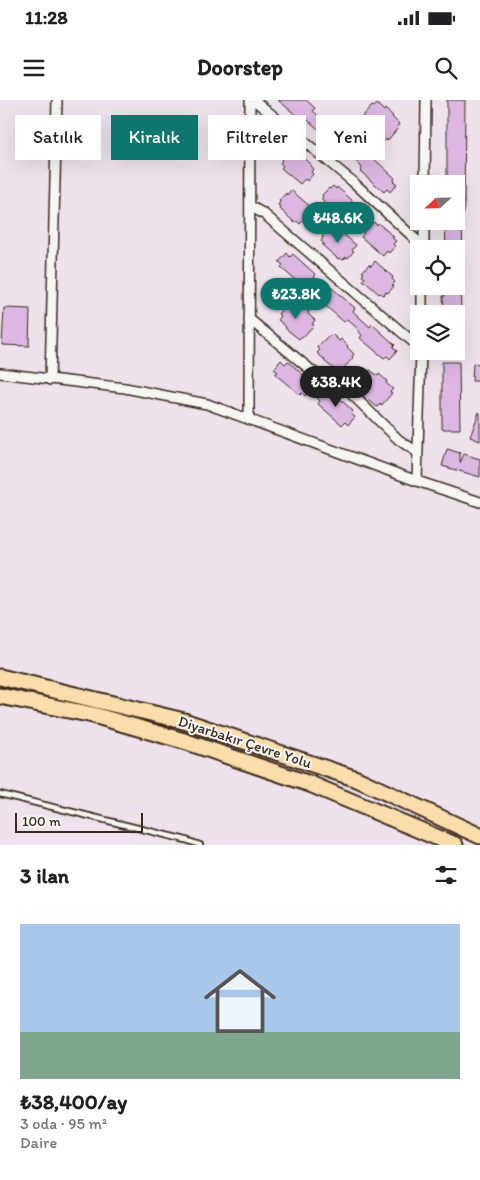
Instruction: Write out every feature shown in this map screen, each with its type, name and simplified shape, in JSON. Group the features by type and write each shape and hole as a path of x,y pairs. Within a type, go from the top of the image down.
{"highway":[{"name":"Diyarbakır Çevre Yolu","path":"0,677 194,724 357,779 480,836"},
{"name":"Diyarbakır Çevre Yolu","path":"0,696 93,714 184,741 310,784 454,845"}],"street":[{"path":"50,380 57,100"},
{"path":"249,419 250,100"},
{"path":"254,100 352,181 415,240"},
{"path":"425,175 426,100"},
{"path":"250,206 264,214 410,339"},
{"path":"249,319 316,375 328,377 341,384 399,440 418,452"},
{"path":"417,481 420,360"},
{"path":"0,373 125,388 206,404 480,502"}],"lane":[{"path":"0,794 200,845"}],"building":[{"path":"278,100 306,100 315,108 313,111 317,115 316,127 306,120 306,115 296,115"},
{"path":"447,100 465,100 464,175 447,175"},
{"path":"377,104 384,111 385,109 399,124 387,141 385,140 385,115 364,115 372,106 374,107"},
{"path":"306,160 311,165 313,169 311,172 313,174 307,181 305,179 300,184 281,168 283,166 280,163 282,161"},
{"path":"354,160 375,160 395,178 393,181 397,184 390,192 387,189 384,192 360,171 362,168"},
{"path":"333,186 336,189 337,187 353,201 351,202 354,205 352,208 354,210 348,217 346,215 341,220 323,204 324,202 321,199 322,195"},
{"path":"291,190 313,209 305,222 303,220 300,224 297,221 295,223 278,205 279,201"},
{"path":"374,222 377,225 378,223 396,241 393,244 395,246 389,253 387,251 383,256 361,237 363,232"},
{"path":"334,226 356,245 348,258 346,257 343,260 338,259 322,245 324,244 321,241 322,237 328,229 330,231"},
{"path":"445,230 462,230 462,240 446,240"},
{"path":"287,253 290,257 293,254 316,275 314,277 325,288 330,290 332,288 355,308 353,311 370,327 372,324 395,345 393,347 397,351 390,359 387,356 384,358 360,338 362,335 359,330 347,319 344,322 320,301 322,299 311,288 307,286 305,288 281,268 283,265 279,262"},
{"path":"375,261 393,277 392,279 395,282 388,293 386,292 383,295 379,294 363,280 365,278 362,276 364,273 362,272 369,264 371,266"},
{"path":"460,295 461,305 444,305 443,296"},
{"path":"292,301 309,312 308,314 315,320 312,324 314,325 299,339 278,320 281,316 278,314 288,302 290,304"},
{"path":"4,308 30,309 29,346 2,345"},
{"path":"332,334 339,341 341,339 354,354 353,358 338,372 317,353 320,350 317,347"},
{"path":"281,360 285,364 288,361 311,382 308,384 312,388 305,396 302,393 300,395 275,374 278,372 274,369"},
{"path":"442,362 459,362 460,429 442,429"},
{"path":"473,363 480,364 480,381 472,381"},
{"path":"370,370 378,376 379,374 393,389 381,406 380,404 377,407 356,388 359,385 356,383 366,371"},
{"path":"324,390 328,393 330,390 353,411 351,414 355,417 348,425 345,422 342,425 318,404 320,401 317,398"},
{"path":"480,413 480,441 470,437"},
{"path":"447,449 460,453 460,463 464,454 480,459 480,477 442,466"}]}
